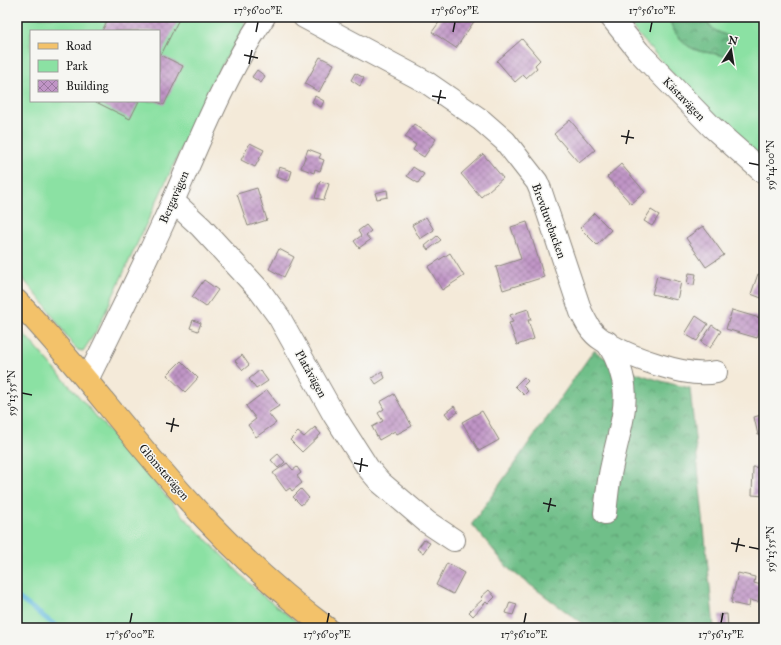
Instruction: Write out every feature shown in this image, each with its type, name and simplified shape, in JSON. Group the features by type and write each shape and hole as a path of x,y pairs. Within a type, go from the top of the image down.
{"main road":[{"name":"Glömstavägen","path":"17,301 54,340 157,465 224,539 272,585 327,628"}],"street":[{"name":"Bergavägen","path":"87,380 173,201 224,84 243,49 264,17"},
{"name":"Brevduvebacken","path":"304,17 426,82 476,116 505,141 537,182 581,312 590,329 607,342 648,360 685,372 708,374 716,372"},
{"name":"Kästavägen","path":"611,17 639,52 690,105 712,127 764,173"},
{"name":"Platåvägen","path":"173,201 201,227 268,301 280,317 337,420 370,471 380,482 427,522 454,540"},
{"name":"Brevduvebacken","path":"605,514 612,465 624,418 626,401 620,368 607,342"}],"green space":[{"path":"17,17 238,17 247,24 213,80 97,330 83,351 78,350 72,344 46,306 17,272"},
{"path":"623,17 669,17 676,33 688,46 699,51 724,56 730,37 716,31 700,17 764,17 764,163 687,90"},
{"path":"669,17 700,17 716,31 730,37 733,47 724,56 694,49 688,46 676,33"},
{"path":"17,326 188,521 259,593 305,628 17,628"},
{"path":"594,350 603,357 626,369 690,388 714,628 588,628 509,569 472,524"}],"building":[{"path":"109,17 174,17 179,19 161,55 183,66 164,105 157,102 160,102 160,30 102,30"},
{"path":"443,17 477,17 456,48 432,32"},
{"path":"522,39 540,60 535,65 537,68 526,78 523,75 515,82 497,61"},
{"path":"320,57 334,64 319,92 305,84"},
{"path":"257,70 265,76 261,83 252,77"},
{"path":"355,73 364,78 360,86 351,80"},
{"path":"315,96 324,101 321,107 312,102"},
{"path":"96,102 138,102 130,119"},
{"path":"570,120 595,150 579,163 554,134"},
{"path":"414,124 436,139 424,157 413,150 416,145 405,137"},
{"path":"250,143 264,150 255,167 241,160"},
{"path":"308,149 321,154 319,158 324,160 320,171 315,169 314,173 301,168"},
{"path":"483,154 503,178 481,197 461,174"},
{"path":"621,164 645,192 631,204 607,177"},
{"path":"279,167 292,171 289,181 276,177"},
{"path":"413,167 424,174 418,183 407,176"},
{"path":"320,181 329,184 324,200 315,198"},
{"path":"257,188 267,220 248,226 237,194"},
{"path":"387,190 388,197 377,199 375,193"},
{"path":"651,210 659,215 652,226 644,221"},
{"path":"594,213 611,230 597,245 580,228"},
{"path":"426,217 434,230 420,239 412,225"},
{"path":"527,222 544,277 503,290 496,267 521,259 511,227"},
{"path":"366,225 371,231 366,235 370,240 359,248 354,241 361,236 358,231"},
{"path":"703,226 724,255 706,267 686,238"},
{"path":"437,236 441,240 428,250 425,246"},
{"path":"279,249 294,257 284,277 269,269"},
{"path":"450,253 464,276 442,290 428,267"},
{"path":"689,273 696,274 694,285 687,284"},
{"path":"758,274 764,276 764,299 751,294"},
{"path":"657,276 681,282 677,300 652,294"},
{"path":"204,280 218,290 206,307 192,297"},
{"path":"528,309 531,320 528,320 534,339 517,345 509,323 513,322 510,315"},
{"path":"732,310 763,319 757,338 726,329"},
{"path":"696,316 708,324 697,341 685,334"},
{"path":"193,320 201,323 198,331 190,328"},
{"path":"712,325 721,331 710,348 701,342"},
{"path":"242,355 249,365 243,370 235,361"},
{"path":"181,361 198,378 185,392 167,375"},
{"path":"260,370 268,381 256,389 249,379"},
{"path":"382,371 385,378 376,384 372,378"},
{"path":"524,377 528,381 523,386 528,391 524,395 515,386"},
{"path":"267,390 279,406 268,413 276,423 256,437 248,425 256,419 246,406"},
{"path":"394,394 412,426 397,434 395,431 379,440 372,427 383,421 378,413 384,409 380,402"},
{"path":"454,406 458,412 449,418 445,413"},
{"path":"764,408 764,434 758,435 754,417 761,415 760,409"},
{"path":"482,411 499,440 479,451 462,422"},
{"path":"315,427 321,434 302,452 290,440 298,432 304,437"},
{"path":"278,454 285,462 278,468 271,460"},
{"path":"287,463 293,470 297,467 301,473 297,476 302,483 292,491 290,488 286,491 273,473"},
{"path":"753,467 764,468 764,496 752,495"},
{"path":"301,489 309,498 301,505 293,497"},
{"path":"424,540 430,543 423,553 417,549"},
{"path":"447,563 464,573 453,594 436,585"},
{"path":"738,573 755,577 754,583 761,585 758,602 750,600 749,607 731,603"},
{"path":"489,590 495,597 488,604 486,602 473,616 469,612 483,599 481,597"},
{"path":"510,602 517,604 513,615 506,613"},
{"path":"727,614 728,628 720,628 719,615"}],"waterway":[{"path":"17,597 59,628"}]}
